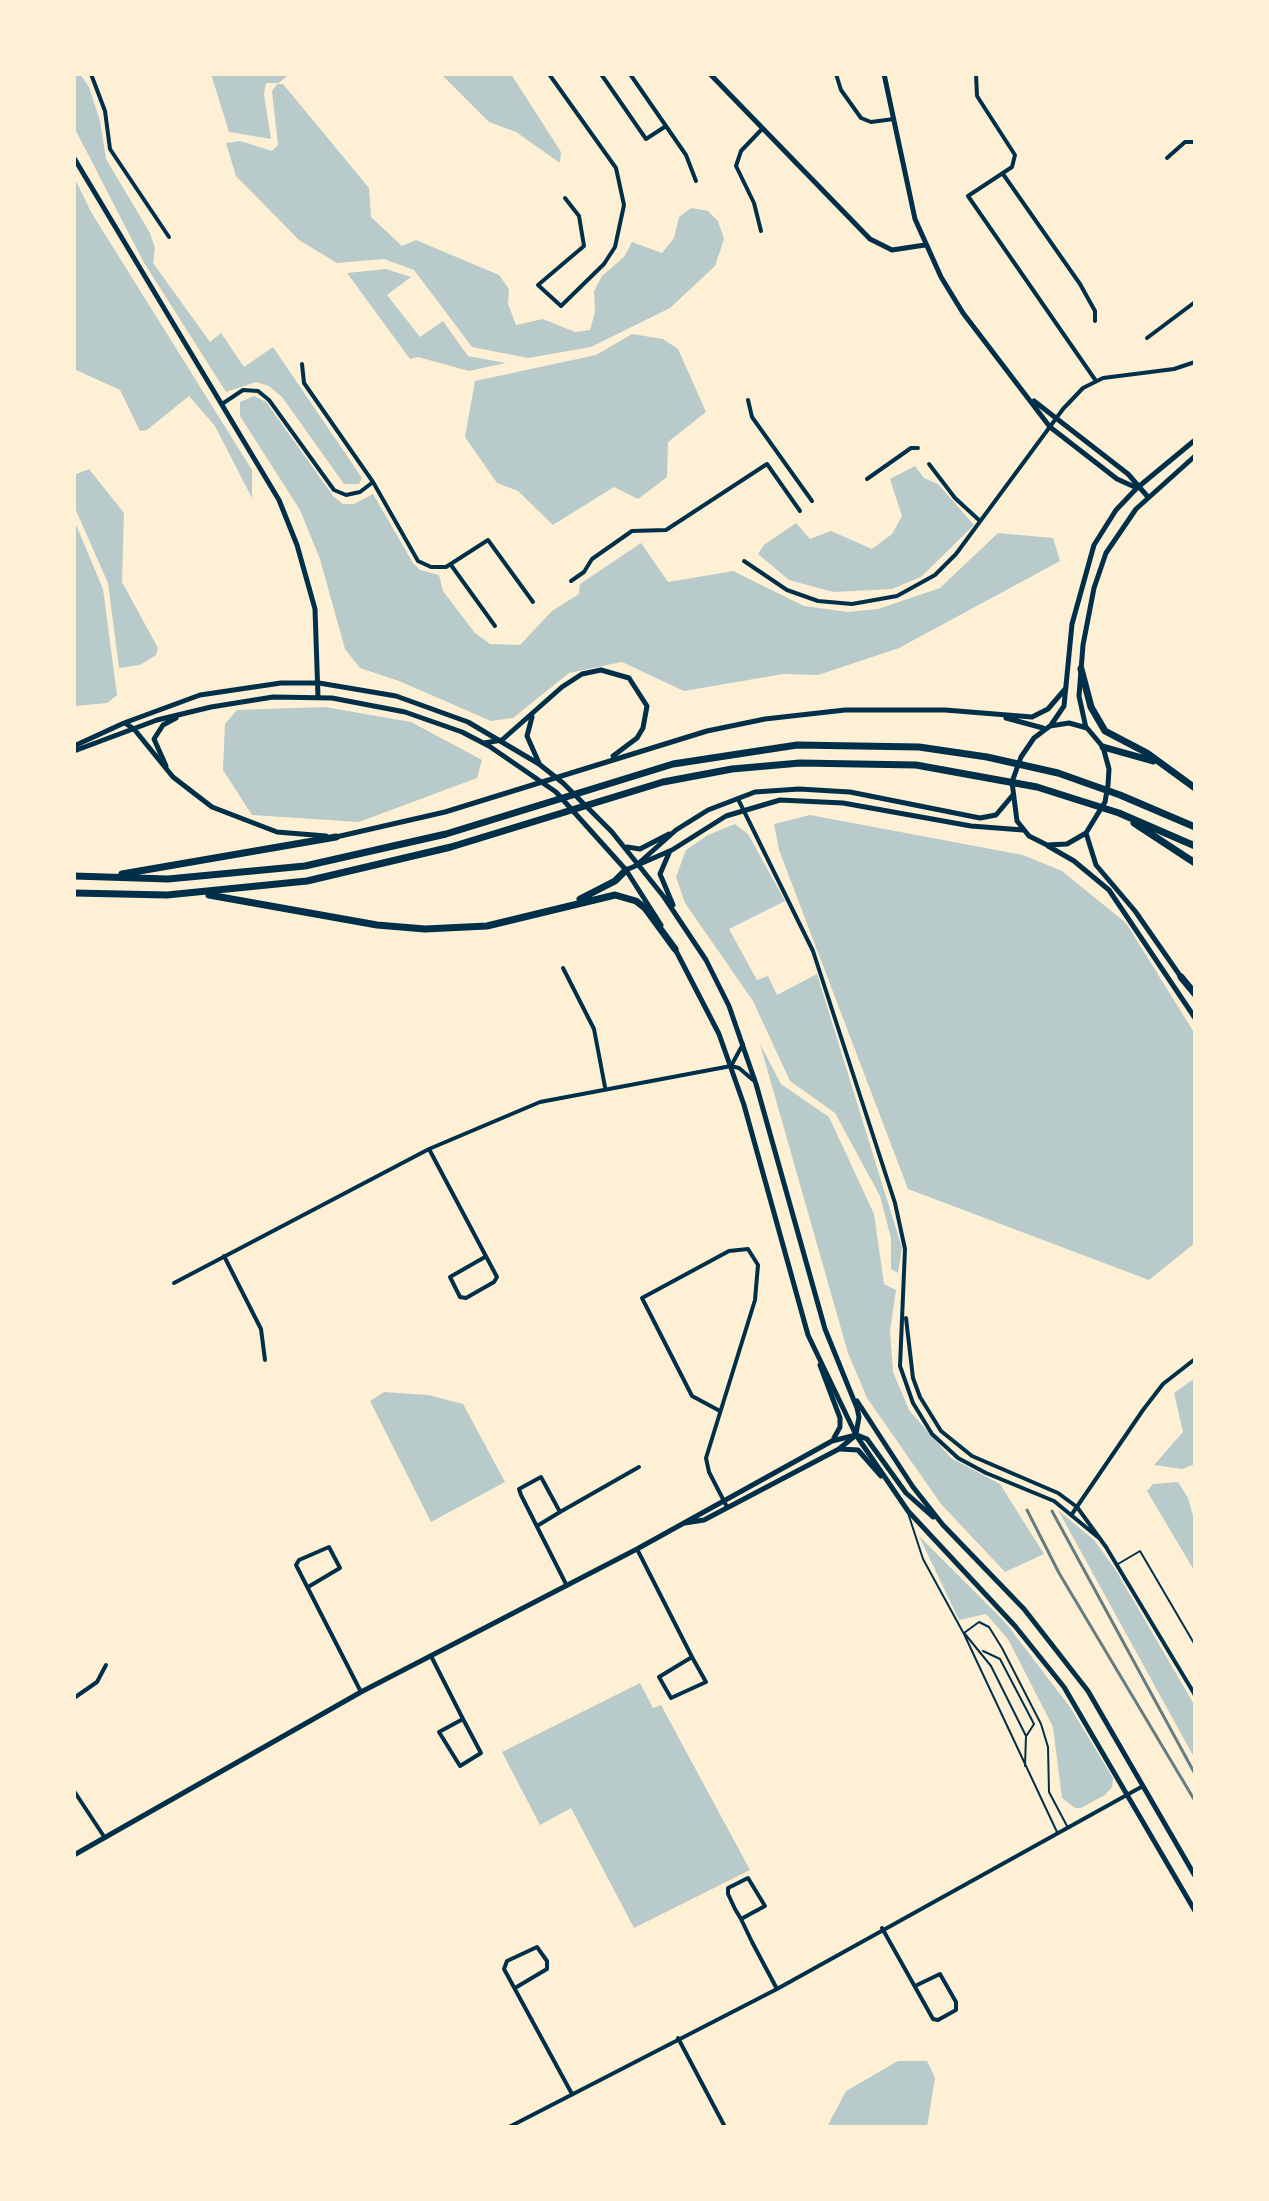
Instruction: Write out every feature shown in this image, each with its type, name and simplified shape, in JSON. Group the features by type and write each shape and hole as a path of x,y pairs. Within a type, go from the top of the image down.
{"highway":[{"path":"1081,669 1099,725 1112,737 1166,767 1195,788"},
{"path":"74,876 168,879 305,866 446,834 673,764 797,745 919,747 987,757 1058,773 1195,827"},
{"path":"1103,747 1134,753 1166,767"},
{"path":"74,893 199,894 307,881 387,865 608,796 732,769 844,762 916,765 1037,787 1119,813 1195,846"},
{"path":"1119,813 1195,863"},
{"path":"99,877 224,859 336,837"},
{"path":"571,904 615,881 626,870"},
{"path":"199,894 377,925 425,929 487,926 606,895 636,901 654,917 675,949"},
{"path":"1181,977 1195,994"}],"main road":[{"path":"710,74 870,239 892,250 925,245"},
{"path":"884,74 907,190 925,245 963,313 1050,427 1117,479 1148,497"},
{"path":"74,158 94,198 279,500 297,545 315,609 318,697"},
{"path":"1021,390 1128,474 1137,488"},
{"path":"623,845 640,849 723,801 774,789 850,792 980,818 996,815 1012,796 1021,757 1034,738 1061,714 1072,624 1087,562 1104,528 1137,488 1195,440"},
{"path":"1047,845 1067,844 1086,833 1105,802 1108,760 1103,747 1087,728 1079,696 1087,614 1106,553 1129,518 1148,497 1195,456"},
{"path":"482,742 502,740 562,687 582,674 601,670 629,678 647,706 643,728 627,747 605,760"},
{"path":"74,749 170,704 232,689 319,683 396,696 468,722 539,764 612,832 690,934"},
{"path":"124,723 134,729 173,777 212,807 256,827 297,835 336,837 445,812 605,760 707,731 778,717 893,708 996,715 1041,714 1066,688"},
{"path":"74,749 184,714 258,699 318,697 405,712 482,742 512,759 556,792 626,870 706,1003 731,1066 820,1365 840,1418 840,1427 832,1441"},
{"path":"173,777 156,751 154,739 163,725 184,714"},
{"path":"533,715 527,736 539,764"},
{"path":"996,715 1047,727 1069,723 1087,728"},
{"path":"1012,796 1015,814 1023,830"},
{"path":"626,870 672,850 707,826 742,810 780,800 818,801 971,826 1023,830 1074,861 1109,890 1195,1018"},
{"path":"639,864 676,830"},
{"path":"1086,833 1096,865 1135,911 1195,1000"},
{"path":"672,850 661,863 661,880 718,983 743,1044 825,1329 859,1417 856,1435 839,1449 704,1520 684,1523"},
{"path":"820,1365 881,1476"},
{"path":"848,1386 895,1462 943,1525"},
{"path":"74,1855 361,1692 637,1549 832,1441 856,1435 867,1439 906,1493 943,1525 1024,1609 1067,1662 1195,1876"},
{"path":"839,1449 858,1450 908,1511 1044,1660 1081,1713 1195,1911"}],"street":[{"path":"91,74 105,111 110,149 169,237"},
{"path":"549,74 616,168 624,205 615,247 604,264 561,306 538,285 584,246 579,216 565,198"},
{"path":"601,74 646,139 666,126"},
{"path":"630,74 686,155 696,181"},
{"path":"836,74 841,90 861,118 871,122 894,119"},
{"path":"976,74 977,96 1015,155 1015,162 1003,174 968,196 1096,381"},
{"path":"761,231 754,203 736,166 741,151 762,129"},
{"path":"1167,158 1185,142 1195,142"},
{"path":"1003,174 1080,284 1095,311 1095,321"},
{"path":"1147,338 1195,302"},
{"path":"744,561 787,590 837,604 879,601 915,588 935,575 1076,395 1096,381 1174,369 1195,362"},
{"path":"302,364 304,383 373,482 418,561 439,568 451,565 488,540 533,602"},
{"path":"222,404 243,390 258,391 269,400 339,494 360,492 373,482"},
{"path":"748,400 752,417 812,501"},
{"path":"867,479 911,448 918,448"},
{"path":"571,581 584,572 592,559 632,531 666,530 767,464 800,511"},
{"path":"929,464 955,498 980,521"},
{"path":"451,565 495,626"},
{"path":"737,798 803,926 830,1001 902,1233 905,1249 900,1366 913,1403 932,1434 972,1467 1040,1495 1072,1514 1099,1538"},
{"path":"563,968 594,1029 605,1087"},
{"path":"731,1066 743,1044"},
{"path":"174,1283 429,1149 540,1102 605,1087 731,1066 745,1071 756,1084"},
{"path":"429,1149 497,1277 494,1282 466,1298 460,1297 450,1277 485,1257"},
{"path":"720,1411 692,1396 642,1298 729,1251 748,1249 758,1265 755,1300 706,1458 709,1472 727,1507"},
{"path":"224,1256 261,1329 265,1360"},
{"path":"904,1308 913,1378 920,1397 941,1431 972,1456 1058,1493 1077,1507 1117,1564 1195,1695"},
{"path":"1072,1514 1154,1396 1176,1372 1195,1359"},
{"path":"537,1526 639,1467"},
{"path":"560,1512 541,1477 519,1489 567,1586"},
{"path":"308,1587 340,1568 329,1547 297,1562 308,1587 361,1692"},
{"path":"637,1549 706,1682 671,1698 659,1677 692,1657"},
{"path":"431,1656 481,1753 460,1766 455,1763 439,1732 463,1719"},
{"path":"74,1698 97,1682 106,1665"},
{"path":"509,2127 777,1989 882,1928 1143,1786"},
{"path":"74,1791 105,1838"},
{"path":"741,1919 765,1906 748,1878 727,1891 741,1919 777,1989"},
{"path":"882,1928 933,2019 938,2020 956,2010 956,2002 940,1974 915,1986"},
{"path":"515,1988 547,1969 547,1961 537,1947 504,1964 515,1988 572,2094"},
{"path":"678,2038 725,2127"}],"lane":[{"path":"908,1511 923,1559 964,1634 1057,1832"},
{"path":"1117,1564 1140,1551 1195,1645"},
{"path":"964,1634 968,1626 979,1622 989,1627 1002,1648 1041,1724 1048,1747 1049,1792 1067,1826"},
{"path":"964,1634 981,1651 1026,1736 1025,1768"},
{"path":"981,1651 1000,1659 1034,1724 1026,1736"}],"shaded area":[{"path":"74,74 80,74 89,87 100,121 106,159 150,233 155,248 153,263 210,342 221,333 244,367 273,347 362,478 359,484 344,484 282,397 269,386 256,382 226,392 143,261 74,127"},
{"path":"211,74 289,74 279,83 266,83 264,94 271,139 229,132"},
{"path":"441,74 511,74 561,152 560,163 516,132 489,122"},
{"path":"277,84 283,84 369,188 371,217 402,246 416,240 499,275 509,289 508,304 516,325 543,319 575,332 590,330 595,312 594,291 602,276 624,257 632,242 662,253 674,238 679,217 691,208 708,211 718,221 724,239 715,266 670,308 591,347 528,358 472,347 414,270 384,259 337,263 299,240 236,176 226,143 240,141 272,151 278,145 272,91"},
{"path":"74,177 91,212 252,470 252,498 215,426 189,396 147,430 140,431 120,390 74,369"},
{"path":"386,269 411,277 387,295 420,337 443,321 468,356 506,363 469,371 418,357 410,359 347,273"},
{"path":"632,334 663,339 678,349 706,412 668,442 667,477 638,499 614,487 553,525 518,491 497,483 465,437 475,381 596,355"},
{"path":"254,396 266,402 334,497 343,504 354,504 373,494 413,563 420,570 439,575 443,591 475,633 490,644 520,645 552,611 579,594 580,584 641,543 668,582 733,571 804,606 848,612 878,609 940,588 998,533 1053,538 1060,561 899,648 818,675 783,674 684,691 622,662 569,673 513,718 491,721 399,681 360,668 345,649 320,559 300,510 240,416 240,402"},
{"path":"915,466 924,478 938,484 974,525 921,577 892,589 833,592 789,580 758,554 764,545 796,523 810,539 831,531 872,549 892,534 902,516 890,479"},
{"path":"89,469 124,513 122,582 158,648 156,655 140,665 119,668 108,583 74,506 74,475"},
{"path":"74,520 103,589 117,695 107,703 75,706"},
{"path":"325,707 411,722 482,760 477,778 359,822 252,815 223,770 225,724 237,710"},
{"path":"810,815 1023,855 1062,871 1126,923 1195,1034 1195,1243 1149,1280 908,1189 779,850 774,824"},
{"path":"735,824 748,834 785,901 729,929 757,980 768,976 777,995 817,974 902,1248 898,1273 891,1269 891,1238 880,1196 835,1113 790,1081 753,1001 685,903 676,877 686,850 708,835"},
{"path":"760,1044 781,1084 829,1117 874,1214 884,1284 896,1290 890,1331 893,1372 909,1410 951,1458 1000,1484 1044,1554 1005,1572 941,1504 867,1398 848,1353"},
{"path":"1195,1378 1195,1464 1182,1469 1154,1465 1183,1432 1174,1393"},
{"path":"384,1392 428,1395 463,1404 505,1482 431,1522 370,1401"},
{"path":"1178,1482 1188,1498 1195,1523 1195,1572 1147,1491 1153,1484"},
{"path":"1058,1510 1094,1540 1115,1569 1195,1706 1195,1759"},
{"path":"919,1536 1005,1622 1070,1707 1113,1778 1112,1787 1105,1795 1081,1808 1075,1808 1062,1798 1053,1727 1008,1639 986,1614 959,1620"},
{"path":"640,1683 653,1708 661,1705 750,1870 634,1928 571,1808 540,1825 502,1752"},
{"path":"898,2061 927,2061 935,2078 927,2127 827,2127 846,2091"}],"railway":[{"path":"1027,1510 1059,1573 1195,1801"},
{"path":"1052,1511 1195,1774"}]}
